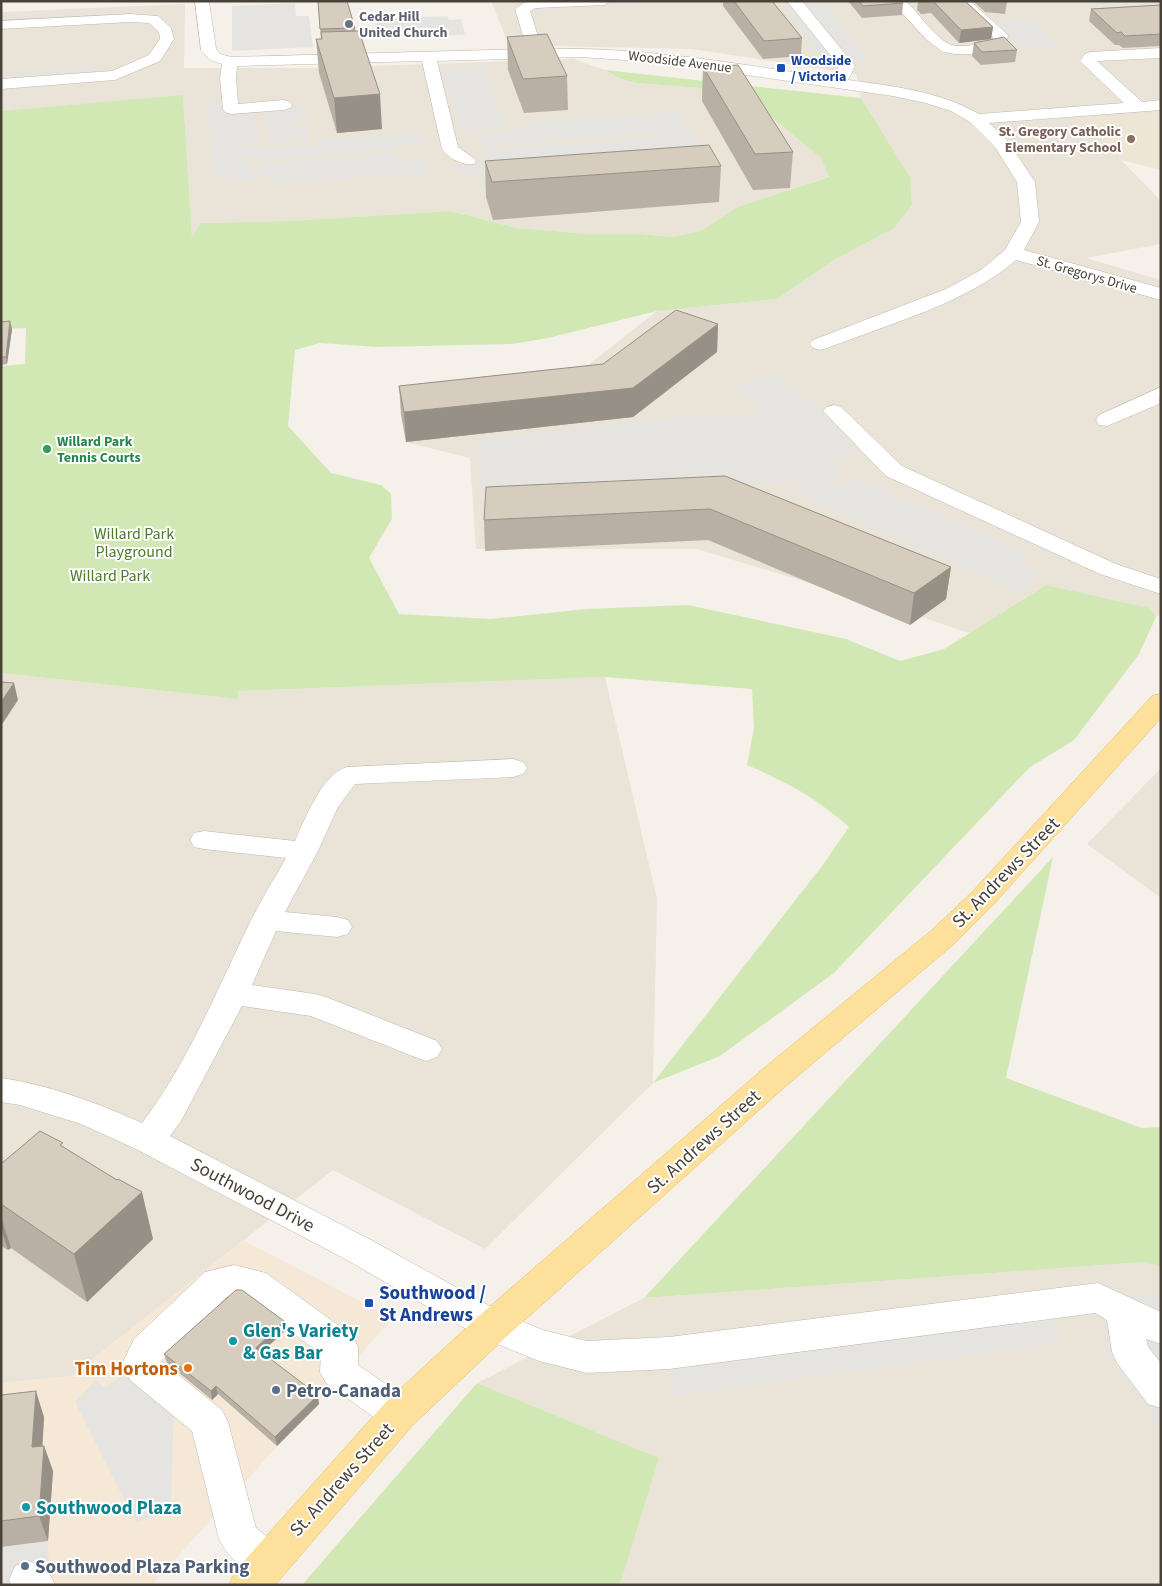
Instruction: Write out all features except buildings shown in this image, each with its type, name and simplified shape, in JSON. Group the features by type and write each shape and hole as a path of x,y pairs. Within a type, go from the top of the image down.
{"main road":[{"name":"St. Andrews Street","path":"258,1573 399,1414 493,1326 775,1077 950,930 983,898 1161,702"}],"street":[{"path":"202,1 209,50 215,58 230,62 228,78 231,109 284,105"},
{"path":"536,52 522,10 533,4 604,1"},
{"path":"794,1 847,66 838,83"},
{"path":"947,2 956,1"},
{"path":"900,3 942,46 954,49 987,48 1000,44 1001,36 961,1"},
{"path":"900,3 920,4"},
{"path":"1,25 130,18 153,19 166,31 179,38 207,37"},
{"path":"991,27 1008,27"},
{"path":"1,84 115,75 155,58 179,38"},
{"path":"431,51 450,149 468,160"},
{"name":"Woodside Avenue","path":"230,62 431,51 580,52 656,57 893,90 957,108 976,119 1001,144 1026,182 1030,222 1013,253 988,274 953,293 820,344"},
{"path":"1138,107 1088,61 1090,57 1161,53"},
{"path":"976,119 1161,105"},
{"name":"St. Gregorys Drive","path":"1013,253 1152,292"},
{"path":"1152,292 1161,276"},
{"path":"1108,420 1152,400 1161,393"},
{"path":"834,411 894,471 1108,569 1161,587"},
{"path":"148,1140 169,1112 233,994 266,920 304,851 325,805 347,776 513,768"},
{"path":"204,840 304,851"},
{"path":"266,920 337,928"},
{"path":"233,994 315,1005 426,1049"},
{"name":"Southwood Drive","path":"1,1090 20,1093 91,1114 148,1140 359,1250 493,1326 539,1345 587,1356 669,1353 1098,1298 1161,1329"},
{"path":"258,1573 238,1539 210,1422 142,1370 142,1360 147,1350 218,1283 234,1280 253,1284 340,1347 339,1372 399,1414"},
{"path":"1124,1311 1130,1352 1161,1392"}],"shaded area":[{"path":"491,1 1161,1 1161,113 1081,119 1161,201 1161,244 1086,258 1161,280 1161,613 1156,617 1150,608 1046,585 969,633 913,614 697,549 476,549 470,458 409,443 402,407 582,370 657,311 777,299 836,259 894,228 910,177 861,98 856,74 692,49 509,45"},
{"path":"528,1 655,1 650,2 651,4 531,10"},
{"path":"1161,1 1161,13 1103,13 1091,3"},
{"path":"295,3 296,16 309,16 313,47 232,51 232,6"},
{"path":"185,4 184,68 310,68 573,59 605,70 621,79 637,83 699,88 769,115 822,159 830,176 740,206 700,231 672,237 641,234 588,234 517,228 450,211 289,221 202,223 192,238 183,96 1,111 1,12"},
{"path":"824,4 869,62 827,64 783,6"},
{"path":"116,11 116,15 1,20 1,16"},
{"path":"447,16 449,20 461,19 465,35 373,37 377,35 375,23 383,23 383,19"},
{"path":"1019,18 1022,21 1032,20 1062,49 1016,50 994,20"},
{"path":"95,66 95,71 1,77 1,73"},
{"path":"483,67 508,128 462,131 440,69"},
{"path":"230,97 232,115 255,113 260,142 244,143 244,149 317,145 317,140 421,133 424,145 396,146 395,150 265,161 265,156 244,158 247,170 262,170 263,164 393,154 394,160 425,158 426,172 272,184 270,177 250,178 240,182 211,170 223,165 212,166 207,99"},
{"path":"304,107 308,121 296,122 298,129 306,128 309,140 272,143 264,110"},
{"path":"679,112 712,172 505,187 447,167 464,160 521,174 485,161 482,150 664,137 662,133 482,146 478,133 531,128 528,122"},
{"name":"St. Gregory Catholic Elementary School","path":"1161,113 1161,170 1121,160 1081,119"},
{"path":"778,374 821,409 858,455 841,457 833,482 847,487 858,479 1029,554 1018,563 1038,571 1022,594 794,492 806,483 795,480 784,485 772,482 504,501 503,489 481,491 476,440 666,419 684,413 719,417 759,411 731,384"},
{"path":"1,673 239,699 238,691 605,677 657,899 653,1083 485,1249 333,1170 71,1376 1,1383"},
{"path":"1161,768 1161,898 1087,844"},
{"path":"243,1240 393,1318 152,1585 1,1585 1,1383 71,1376"},
{"path":"1145,1262 1161,1267 1161,1585 620,1585 659,1458 477,1383 644,1298"},
{"path":"1135,1291 1161,1299 1161,1431 1104,1348"},
{"path":"1043,1305 1062,1342 671,1396 669,1353"},
{"path":"126,1372 174,1410 171,1501 165,1512 136,1523 75,1402 96,1380 105,1388"},
{"name":"Southwood Plaza Parking","path":"48,1541 49,1585 1,1585 1,1547"}],"green space":[{"path":"605,70 861,98 910,177 912,205 894,228 836,259 777,299 657,311 548,338 512,344 377,347 320,343 295,350 288,426 331,473 381,485 391,494 392,519 369,558 399,614 491,619 586,609 688,605 846,639 900,661 944,649 1046,585 1150,608 1156,617 1139,654 1074,740 1029,768 834,973 720,1056 653,1083 822,866 849,827 801,792 747,765 754,728 752,689 605,677 238,691 239,699 1,673 1,366 25,364 26,328 1,329 1,111 183,95 192,237 201,223 289,221 450,211 517,228 588,234 641,234 672,237 700,231 740,206 829,177 822,159 769,115 699,88 637,83 621,79"},
{"path":"1053,857 1006,1078 1142,1128 1161,1127 1161,1267 1145,1262 644,1298"},
{"path":"477,1383 659,1458 620,1585 302,1585"}],"place":[{"name":"Cedar Hill United Church","path":"349,24"},
{"name":"Woodside / Victoria","path":"781,68"},
{"name":"St. Gregory Catholic Elementary School","path":"1131,139"},
{"name":"Willard Park Tennis Courts","path":"47,449"},
{"name":"Southwood / St Andrews","path":"369,1303"},
{"name":"Glen's Variety & Gas Bar","path":"233,1341"},
{"name":"Tim Hortons","path":"188,1368"},
{"name":"Petro-Canada","path":"276,1390"},
{"name":"Southwood Plaza","path":"26,1507"},
{"name":"Southwood Plaza Parking","path":"25,1566"}],"park label":[{"name":"Willard Park Playground","path":"134,542"},
{"name":"Willard Park","path":"110,575"}]}
